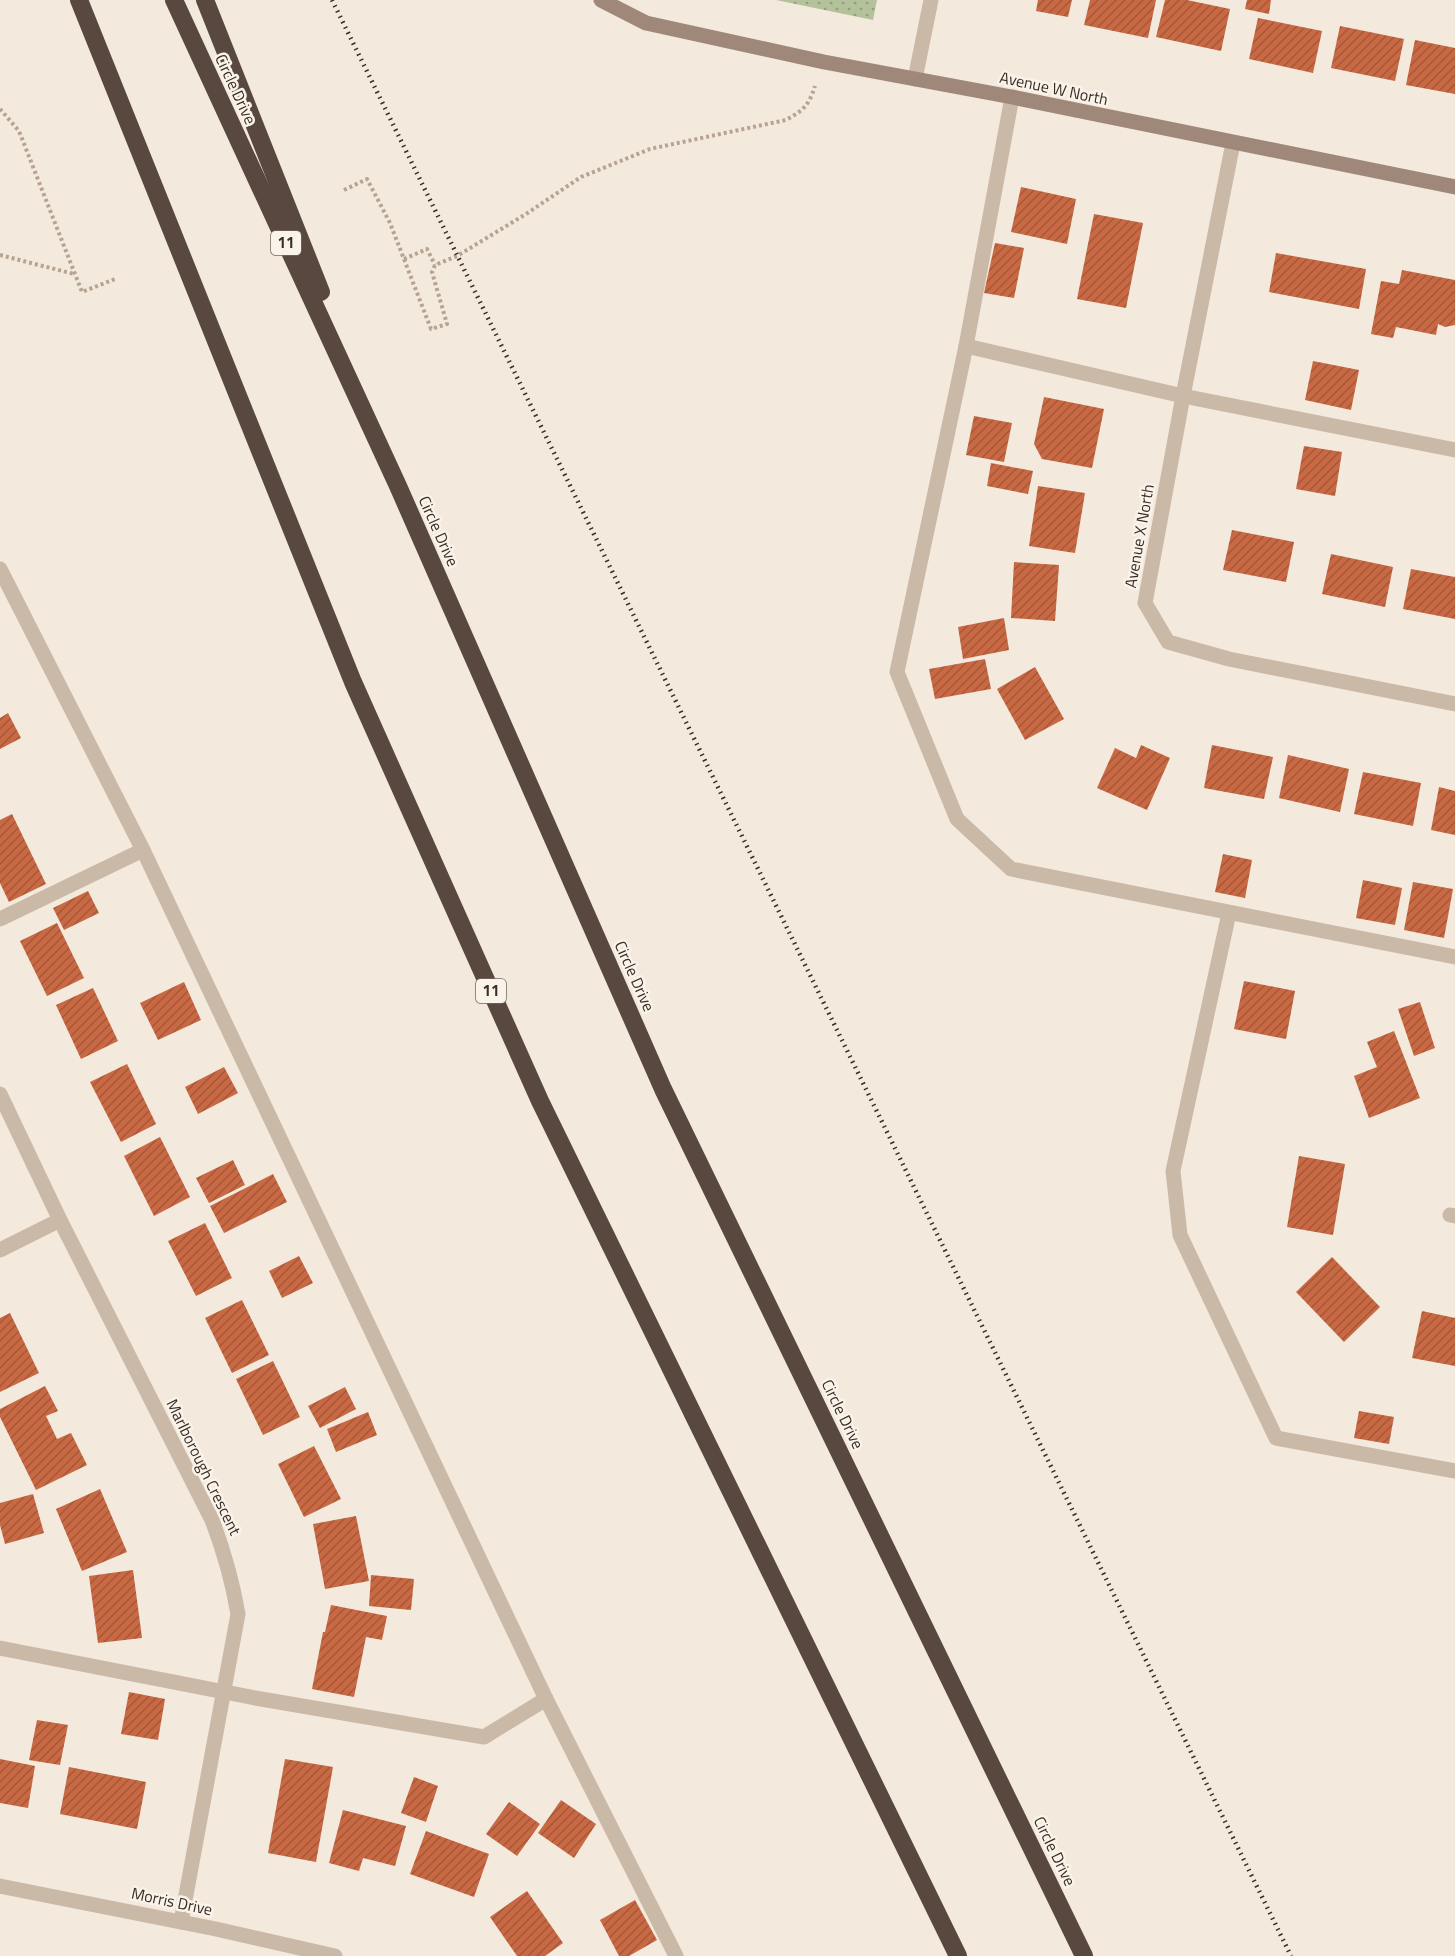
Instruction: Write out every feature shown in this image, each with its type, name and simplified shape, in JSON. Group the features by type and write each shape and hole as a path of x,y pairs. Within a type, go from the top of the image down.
{"highway":[{"name":"11","path":"79,0 353,682 540,1101 958,1956"},
{"name":"Circle Drive","path":"174,0 398,486 663,1089 1084,1956"},
{"path":"205,0 398,486"}],"street":[{"name":"Avenue W North","path":"600,0 645,23 824,62 1455,187"},
{"path":"915,79 931,0"},
{"path":"1012,98 966,346 897,672 957,819 1011,869 1455,957"},
{"name":"Avenue X North","path":"1233,143 1145,603 1168,642 1228,659 1455,704"},
{"path":"966,346 1183,396 1455,450"},
{"path":"0,569 143,850 546,1699 676,1956"},
{"path":"0,919 143,850"},
{"path":"1229,913 1173,1171 1180,1235 1276,1438 1455,1471"},
{"name":"Marlborough Crescent","path":"0,1094 60,1220 212,1520 226,1555 238,1614 181,1922"},
{"path":"0,1250 60,1220"},
{"path":"0,1648 484,1737 546,1699"},
{"name":"Morris Drive","path":"0,1886 335,1956"}],"path":[{"path":"344,190 367,179 390,223 431,330 447,324 432,272 435,265 457,256 581,177 650,149 786,120 800,112 810,101 824,62"},
{"path":"0,109 19,131 82,292 115,279"},
{"path":"404,259 427,249 435,265"},
{"path":"0,255 74,274"}],"green space":[{"path":"776,0 877,0 873,20"}],"building":[{"path":"1038,0 1072,0 1068,17 1036,11"},
{"path":"1090,0 1156,0 1148,38 1084,25"},
{"path":"1165,0 1187,0 1230,9 1221,51 1156,37"},
{"path":"1247,0 1271,0 1269,14 1245,9"},
{"path":"1258,18 1322,31 1313,73 1249,59"},
{"path":"1340,26 1404,39 1395,81 1331,68"},
{"path":"1415,40 1455,48 1455,94 1406,85"},
{"path":"1021,187 1076,199 1067,244 1011,232"},
{"path":"1094,214 1143,223 1126,308 1077,299"},
{"path":"995,243 1024,248 1014,298 984,293"},
{"path":"1276,253 1366,269 1359,309 1269,292"},
{"path":"1402,270 1455,280 1455,325 1445,327 1438,324 1436,335 1396,327 1393,338 1371,334 1381,281 1399,284"},
{"path":"1313,361 1359,370 1351,410 1305,400"},
{"path":"1044,397 1104,409 1092,468 1042,459 1034,444"},
{"path":"974,416 1012,423 1004,462 966,455"},
{"path":"1304,446 1342,452 1335,496 1296,489"},
{"path":"991,463 1033,471 1028,494 987,486"},
{"path":"1038,486 1085,493 1075,553 1029,546"},
{"path":"1232,530 1294,542 1286,582 1223,570"},
{"path":"1331,554 1393,567 1385,607 1322,594"},
{"path":"1014,562 1059,565 1055,621 1011,618"},
{"path":"1411,569 1455,577 1455,619 1403,609"},
{"path":"1004,618 1009,650 963,659 958,627"},
{"path":"985,659 991,689 935,699 929,669"},
{"path":"1035,667 1064,719 1025,740 997,689"},
{"path":"8,713 21,738 0,749 0,718"},
{"path":"1141,745 1170,758 1147,810 1097,788 1115,748 1136,758"},
{"path":"1212,745 1273,757 1264,799 1204,788"},
{"path":"1288,755 1349,769 1340,812 1279,798"},
{"path":"1363,772 1421,783 1413,826 1354,814"},
{"path":"1439,787 1455,791 1455,835 1431,830"},
{"path":"12,814 46,884 9,902 0,883 0,820"},
{"path":"1223,854 1252,860 1245,898 1215,892"},
{"path":"1363,880 1402,888 1395,925 1356,918"},
{"path":"1413,882 1453,889 1444,938 1404,930"},
{"path":"88,891 99,913 64,930 53,908"},
{"path":"57,923 84,978 47,996 20,941"},
{"path":"1244,981 1295,991 1286,1039 1234,1029"},
{"path":"184,982 201,1020 158,1040 140,1003"},
{"path":"93,988 118,1041 81,1059 56,1005"},
{"path":"1420,1002 1435,1048 1414,1056 1398,1009"},
{"path":"1394,1031 1420,1098 1369,1118 1354,1076 1377,1067 1367,1042"},
{"path":"127,1064 156,1124 121,1142 90,1082"},
{"path":"224,1067 238,1093 198,1114 185,1087"},
{"path":"160,1137 190,1197 154,1216 124,1156"},
{"path":"1299,1156 1345,1164 1333,1235 1287,1227"},
{"path":"233,1160 245,1185 209,1203 196,1178"},
{"path":"273,1174 287,1202 224,1233 210,1206"},
{"path":"205,1223 232,1278 196,1296 168,1241"},
{"path":"299,1256 313,1283 282,1298 269,1271"},
{"path":"1332,1257 1380,1307 1344,1342 1296,1292"},
{"path":"242,1300 269,1355 232,1373 205,1318"},
{"path":"1422,1311 1455,1318 1455,1366 1412,1358"},
{"path":"10,1313 39,1373 0,1392 0,1318"},
{"path":"273,1361 300,1417 263,1435 236,1379"},
{"path":"45,1386 58,1411 46,1416 57,1439 71,1433 87,1465 36,1490 0,1417 0,1409"},
{"path":"345,1387 356,1409 320,1428 308,1406"},
{"path":"1359,1411 1394,1417 1389,1444 1354,1438"},
{"path":"368,1412 377,1435 336,1452 327,1429"},
{"path":"314,1446 341,1499 304,1517 278,1464"},
{"path":"100,1489 127,1552 82,1571 56,1509"},
{"path":"33,1494 44,1533 5,1544 0,1525 0,1503"},
{"path":"356,1516 369,1581 325,1589 313,1524"},
{"path":"133,1570 142,1638 98,1643 89,1576"},
{"path":"371,1575 414,1579 411,1610 369,1606"},
{"path":"331,1605 387,1616 382,1640 366,1637 354,1697 312,1689 323,1632 325,1632"},
{"path":"129,1692 165,1699 158,1740 121,1734"},
{"path":"37,1720 68,1725 60,1765 29,1760"},
{"path":"0,1759 35,1766 28,1808 0,1803"},
{"path":"285,1759 333,1767 316,1862 268,1853"},
{"path":"69,1767 146,1782 137,1829 60,1814"},
{"path":"414,1777 438,1786 426,1822 401,1813"},
{"path":"561,1800 596,1824 574,1858 538,1833"},
{"path":"509,1802 540,1824 517,1856 486,1834"},
{"path":"343,1810 406,1826 395,1866 363,1858 359,1871 329,1863"},
{"path":"426,1831 489,1854 474,1897 410,1874"},
{"path":"527,1891 563,1943 545,1956 517,1956 490,1917"},
{"path":"635,1900 657,1940 629,1956 619,1956 600,1920"}],"railway":[{"path":"332,0 1291,1956"}]}
